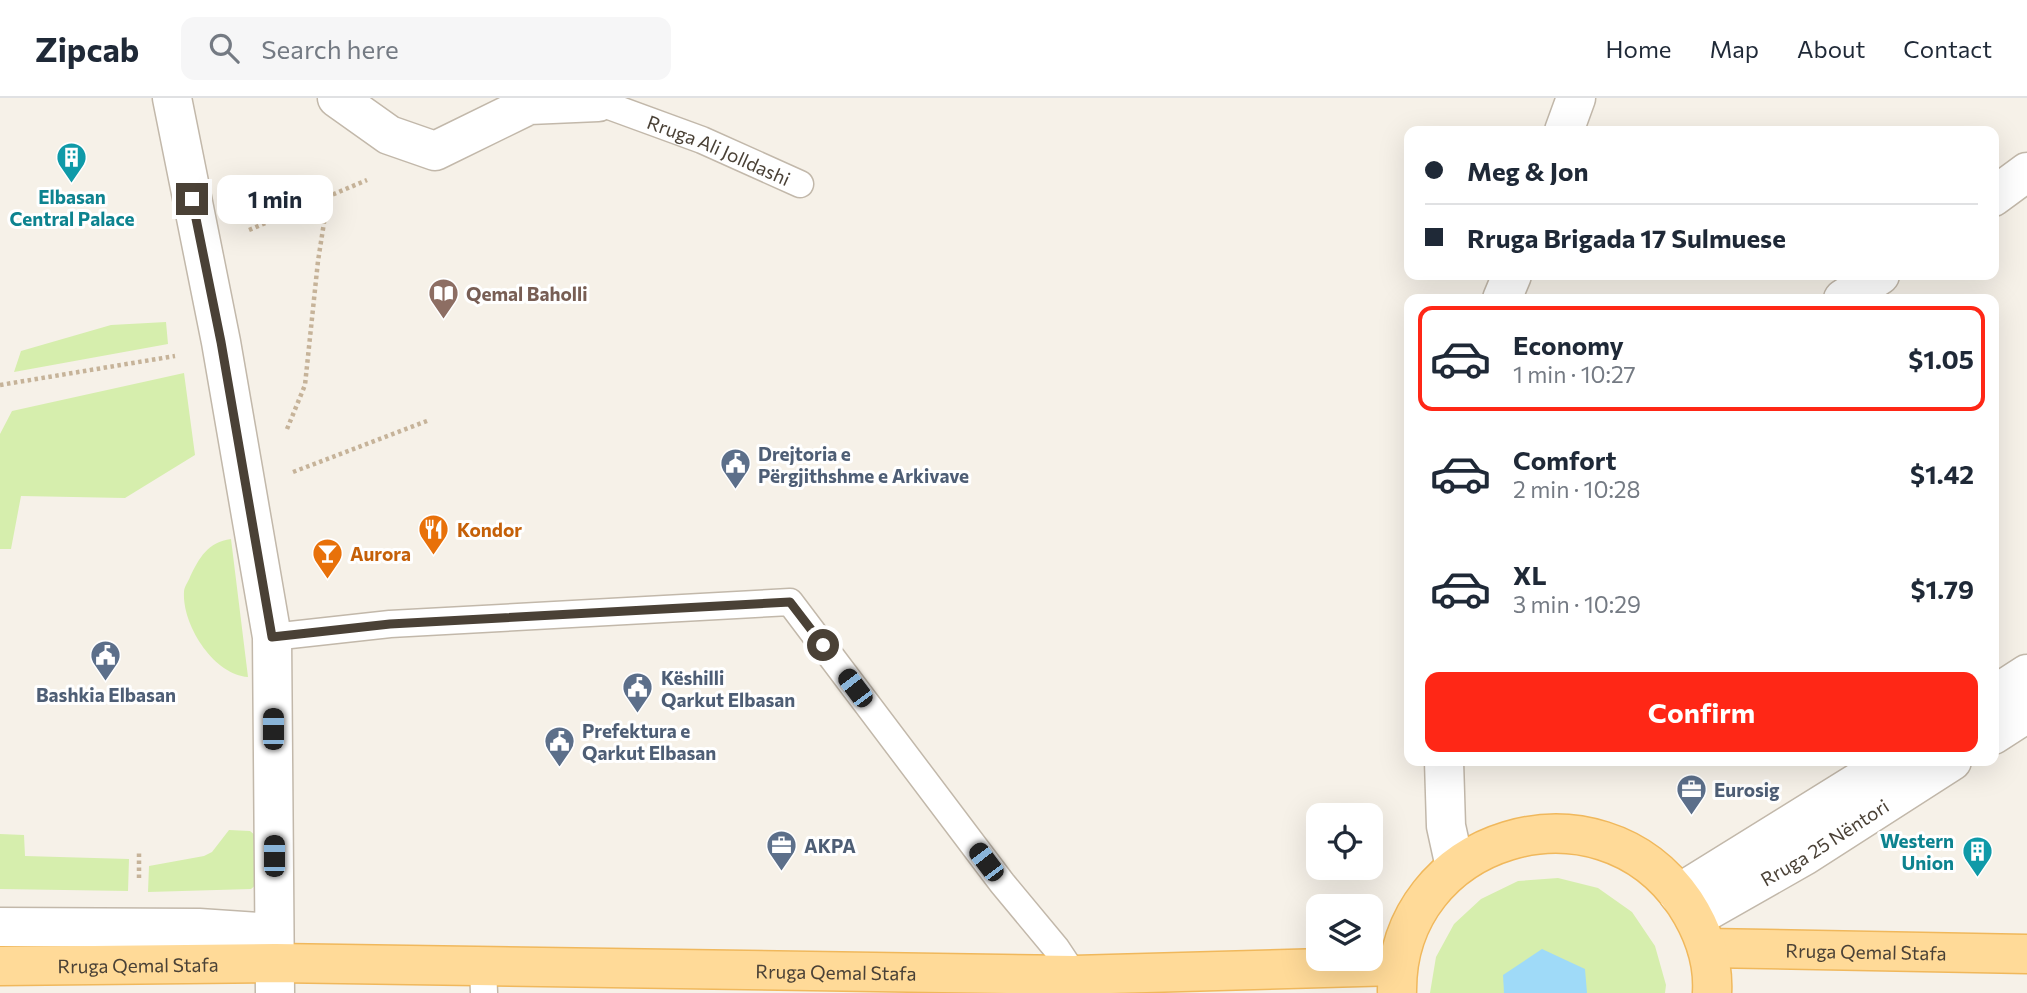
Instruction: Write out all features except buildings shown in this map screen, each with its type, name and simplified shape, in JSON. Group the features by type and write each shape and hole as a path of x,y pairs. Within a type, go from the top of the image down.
{"main road":[{"path":"1397,980 1402,944 1423,901 1455,867 1481,850 1510,839 1541,834 1573,834 1603,841 1632,854 1657,871 1693,920 1712,993"},
{"name":"Rruga Qemal Stafa","path":"1693,920 2027,954"},
{"name":"Rruga Qemal Stafa","path":"0,966 275,963 484,980 1074,975 1397,980"}],"street":[{"path":"0,928 199,928 275,963 272,637 221,342 172,98"},
{"path":"337,98 389,135 435,151"},
{"path":"1566,126 1576,98"},
{"name":"Rruga Ali Jolldashi","path":"435,151 529,105 599,100"},
{"path":"1999,193 2027,172"},
{"path":"1851,294 1872,280"},
{"path":"1999,692 2027,674"},
{"path":"1999,731 2027,713"},
{"path":"1444,766 1446,826 1455,867"},
{"name":"Rruga 25 Nëntori","path":"1693,920 1780,833 1884,766"},
{"name":"Rruga 25 Nëntori","path":"1693,920 1804,856 1944,766"}],"lane":[{"name":"Rruga Ali Jolldashi","path":"599,100 702,140 800,184"},
{"path":"272,637 390,624 790,602 1074,975"}],"path":[{"path":"241,233 435,151"},
{"path":"285,434 305,385 318,261 328,197"},
{"path":"0,385 185,355"},
{"path":"291,473 427,421"}],"green space":[{"path":"166,322 168,344 14,372 21,351 111,325"},
{"path":"184,373 195,455 125,498 21,496 11,549 0,549 0,434 12,411"},
{"path":"231,539 248,677 223,668 212,658 194,633 185,605 185,588 201,557 210,547"},
{"path":"229,830 250,831 256,836 257,884 251,889 148,892 149,866 204,856 212,852"},
{"path":"0,834 24,835 25,856 129,859 128,891 0,889"},
{"path":"1558,878 1598,888 1632,912 1655,946 1666,985 1665,993 1430,993 1436,957 1454,924 1481,899 1518,881"}],"water":[{"path":"1542,949 1585,969 1587,993 1504,993 1503,975"}],"place":[{"name":"Elbasan Central Palace","path":"72,184"},
{"name":"Qemal Baholli","path":"443,320"},
{"name":"Drejtoria e Përgjithshme e Arkivave","path":"735,491"},
{"name":"Kondor","path":"434,556"},
{"name":"Aurora","path":"327,580"},
{"name":"Bashkia Elbasan","path":"106,682"},
{"name":"Këshilli Qarkut Elbasan","path":"638,715"},
{"name":"Prefektura e Qarkut Elbasan","path":"559,768"},
{"name":"Eurosig","path":"1691,816"},
{"name":"AKPA","path":"781,872"},
{"name":"Western Union","path":"1977,878"}],"route":[{"path":"192,199 221,342 272,637 390,624 790,602 823,645"}]}
